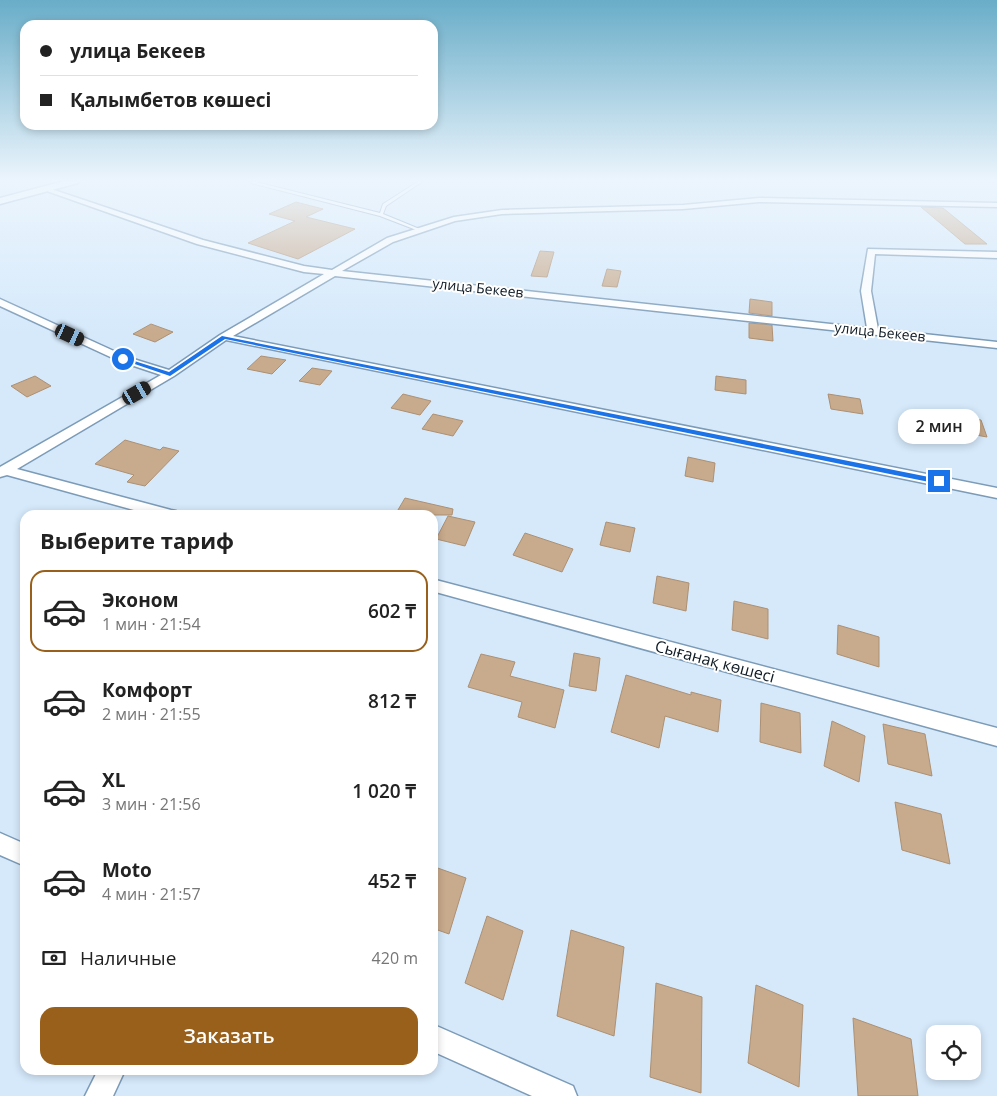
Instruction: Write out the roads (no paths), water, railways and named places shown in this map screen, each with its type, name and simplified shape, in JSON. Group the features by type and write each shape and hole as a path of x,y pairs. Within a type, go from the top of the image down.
{"street":[{"name":"улица Бекеев","path":"171,232 200,242 304,269 333,273 997,345"},
{"path":"2,472 170,374 224,337 333,273 390,240 414,232"},
{"path":"873,331 866,291 871,251 997,255"},
{"path":"0,302 123,359 170,374"},
{"path":"224,337 997,493"},
{"path":"2,472 151,510"},
{"name":"Сығанақ көшесі","path":"438,587 997,737"},
{"path":"0,844 20,853"},
{"path":"438,1040 563,1096"},
{"path":"99,1096 110,1075"}]}
